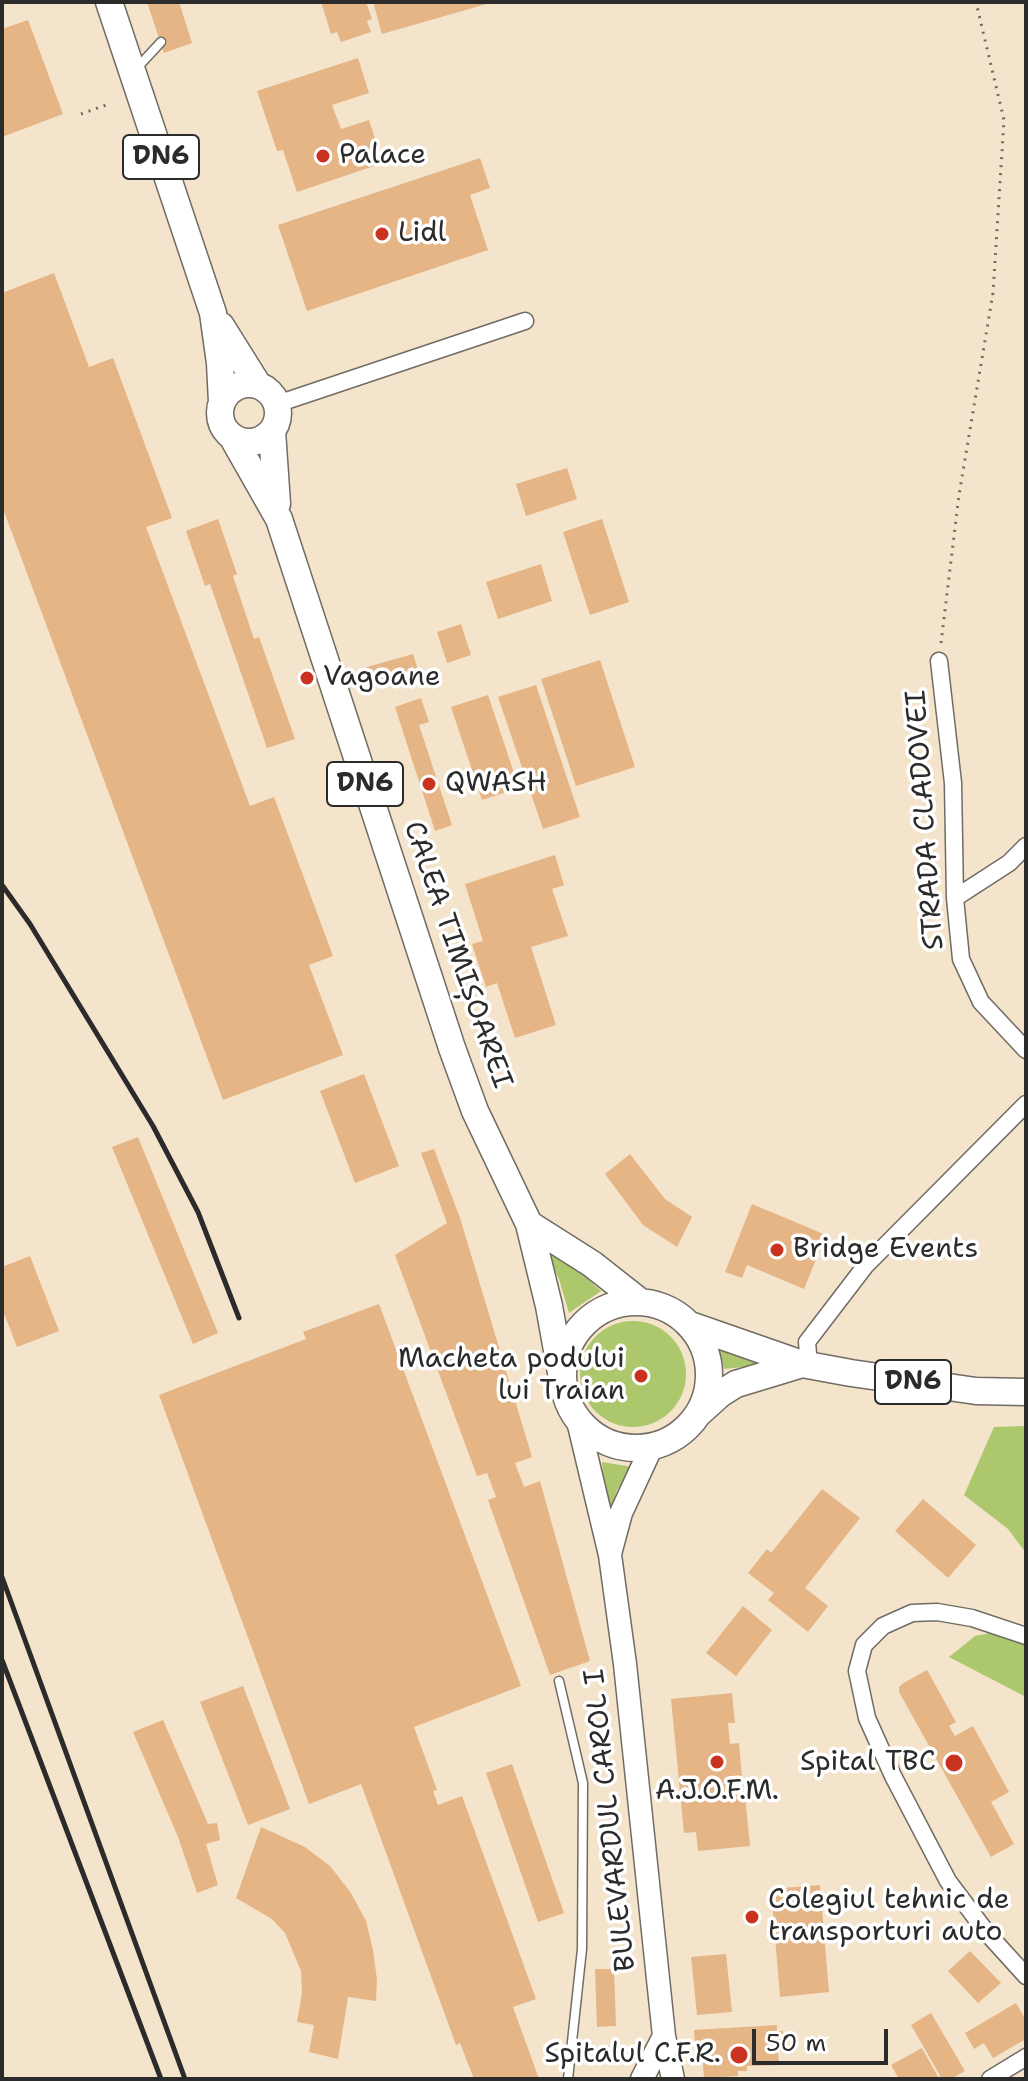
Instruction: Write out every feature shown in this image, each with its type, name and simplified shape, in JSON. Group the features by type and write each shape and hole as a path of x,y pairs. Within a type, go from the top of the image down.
{"main road":[{"name":"DN6","path":"109,2 213,313 220,363 220,418 233,438"},
{"name":"DN6","path":"213,313 258,385 273,396 278,414 272,431"},
{"path":"222,402 226,394 241,385 258,385"},
{"path":"233,438 250,443 272,431"},
{"name":"CALEA TIMIȘOAREI","path":"272,431 279,519 452,1048 475,1111 529,1224 562,1378"},
{"name":"CALEA TIMIȘOAREI","path":"233,438 279,519"},
{"name":"DN6","path":"529,1224 644,1298 686,1319 805,1364 976,1391 1026,1392"},
{"path":"562,1378 565,1354 575,1332 603,1309 644,1298"},
{"path":"686,1319 701,1342 708,1370 705,1398 696,1416"},
{"name":"DN6","path":"652,1446 684,1430 720,1394 736,1384 805,1364"},
{"name":"DN6","path":"562,1378 567,1401 578,1421"},
{"path":"578,1421 593,1435 612,1444 632,1448 652,1446"},
{"name":"BULEVARDUL CAROL I","path":"578,1421 610,1555 625,1664 664,2036 673,2079"},
{"name":"BULEVARDUL CAROL I","path":"610,1555 621,1513 652,1446"},
{"path":"642,2079 664,2036"}],"street":[{"path":"277,404 525,321"},
{"name":"STRADA CLADOVEI","path":"939,661 953,783 955,898 961,959 981,1002 1026,1050"},
{"path":"955,898 1009,863 1026,846"},
{"path":"805,1364 807,1342 866,1265 1026,1104"},
{"path":"1026,1636 972,1618 937,1612 912,1613 883,1626 864,1645 857,1671 867,1718 893,1776 948,1881 987,1933 1026,1976"},
{"path":"990,2079 1026,2057"}],"lane":[{"path":"133,72 161,42"},
{"path":"559,1681 583,1783 582,1949 568,2079"}],"path":[{"path":"939,661 959,495 993,293 1004,120 976,2"},
{"path":"81,114 109,104"},
{"path":"644,1298 670,1302 686,1319"}],"green space":[{"path":"537,1234 601,1291 569,1313 559,1279"},
{"path":"633,1321 653,1325 671,1336 682,1354 686,1374 682,1394 671,1412 653,1423 633,1427 613,1423 595,1412 584,1394 580,1374 584,1354 595,1336 613,1325"},
{"path":"719,1348 779,1363 724,1369"},
{"path":"1026,1426 1026,1553 1008,1529 964,1495 994,1427"},
{"path":"602,1462 633,1467 617,1490 607,1522"},
{"path":"1026,1626 1026,1697 949,1657 975,1636"}],"building":[{"path":"147,2 179,2 192,43 164,53"},
{"path":"321,2 366,2 372,19 367,21 371,32 341,42 337,32 331,34"},
{"path":"373,2 490,2 490,3 382,34"},
{"path":"28,20 63,114 2,137 2,29"},
{"path":"358,58 369,93 332,105 341,129 369,120 383,163 297,192 283,150 277,151 257,91"},
{"name":"Lidl","path":"480,158 490,188 470,195 488,250 307,311 278,225"},
{"path":"54,273 89,367 113,358 172,518 146,527 250,806 274,797 333,956 309,965 343,1055 223,1100 2,506 2,293"},
{"path":"567,468 577,499 526,516 516,484"},
{"path":"218,519 254,639 259,637 295,739 267,748 210,584 205,586 186,531"},
{"path":"602,519 629,602 590,615 563,532"},
{"path":"541,564 552,601 498,619 486,582"},
{"path":"461,624 471,655 447,663 437,632"},
{"path":"413,654 419,673 367,690 360,669"},
{"path":"600,660 635,767 576,786 541,679"},
{"path":"536,685 580,817 543,829 498,697"},
{"path":"488,695 519,788 482,800 451,707"},
{"name":"QWASH","path":"421,698 429,722 419,725 452,825 435,831 395,707"},
{"path":"555,855 564,885 552,889 568,936 531,947 556,1025 515,1038 497,983 486,987 472,944 483,941 465,884"},
{"path":"364,1074 399,1166 355,1183 320,1091"},
{"path":"138,1137 218,1333 193,1344 112,1147"},
{"path":"434,1149 460,1218 532,1457 515,1463 524,1487 540,1481 590,1661 550,1675 488,1500 496,1497 487,1473 477,1476 395,1255 447,1223 421,1153"},
{"path":"630,1154 665,1199 692,1217 677,1247 643,1225 605,1174"},
{"name":"Bridge Events","path":"752,1204 826,1235 804,1289 747,1265 742,1278 725,1272"},
{"path":"30,1256 59,1331 17,1347 2,1308 2,1267"},
{"path":"379,1304 521,1686 414,1727 437,1790 433,1791 438,1805 462,1796 536,1999 513,2007 539,2079 474,2079 460,2043 456,2045 361,1784 309,1804 159,1395 306,1339 303,1332"},
{"path":"822,1489 860,1518 805,1588 828,1606 808,1632 768,1600 774,1593 748,1573 767,1549 771,1553"},
{"path":"923,1499 976,1545 948,1578 895,1531"},
{"path":"743,1606 772,1630 736,1676 706,1653"},
{"path":"927,1670 956,1722 949,1726 955,1736 973,1726 1009,1792 991,1802 1014,1844 991,1857 899,1692 902,1684"},
{"path":"243,1686 290,1809 248,1825 200,1702"},
{"name":"A.J.O.F.M.","path":"732,1693 735,1723 728,1723 730,1744 739,1743 742,1777 732,1777 734,1795 745,1794 750,1846 698,1851 696,1832 684,1833 671,1699"},
{"path":"163,1720 208,1824 217,1823 220,1840 206,1844 218,1885 197,1893 178,1837 133,1732"},
{"path":"512,1764 564,1913 538,1922 486,1773"},
{"path":"261,1827 305,1847 330,1866 351,1893 366,1921 377,1980 376,2001 348,1997 338,2059 309,2052 314,2025 297,2022 302,1993 301,1971 285,1933 272,1919 236,1898"},
{"path":"820,1885 829,1992 780,1997 771,1889"},
{"path":"970,1951 1001,1983 978,2003 948,1971"},
{"path":"726,1954 732,2012 697,2015 691,1957"},
{"path":"595,1969 614,1969 616,2026 597,2027"},
{"path":"1016,2003 1026,2020 1026,2039 993,2058 984,2043 974,2049 965,2033"},
{"path":"931,2013 965,2071 951,2079 942,2079 911,2025"},
{"name":"Spitalul C.F.R.","path":"777,2025 777,2031 783,2031 784,2050 778,2051 779,2065 747,2066 747,2071 738,2071 738,2076 704,2078 702,2050 695,2050 694,2030"},
{"path":"922,2048 938,2077 899,2079 891,2065"}],"railway":[{"path":"2,885 30,924 153,1126 198,1212 239,1318"},
{"path":"2,1577 185,2079"},
{"path":"2,1660 161,2079"}],"place":[{"name":"Palace","path":"323,156"},
{"name":"Lidl","path":"382,234"},
{"name":"Vagoane","path":"307,678"},
{"name":"QWASH","path":"429,784"},
{"name":"Bridge Events","path":"777,1250"},
{"name":"Macheta podului lui Traian","path":"641,1376"},
{"name":"A.J.O.F.M.","path":"717,1762"},
{"name":"Spital TBC","path":"954,1763"},
{"name":"Colegiul tehnic de transporturi auto","path":"752,1917"},
{"name":"Spitalul C.F.R.","path":"739,2055"}]}
